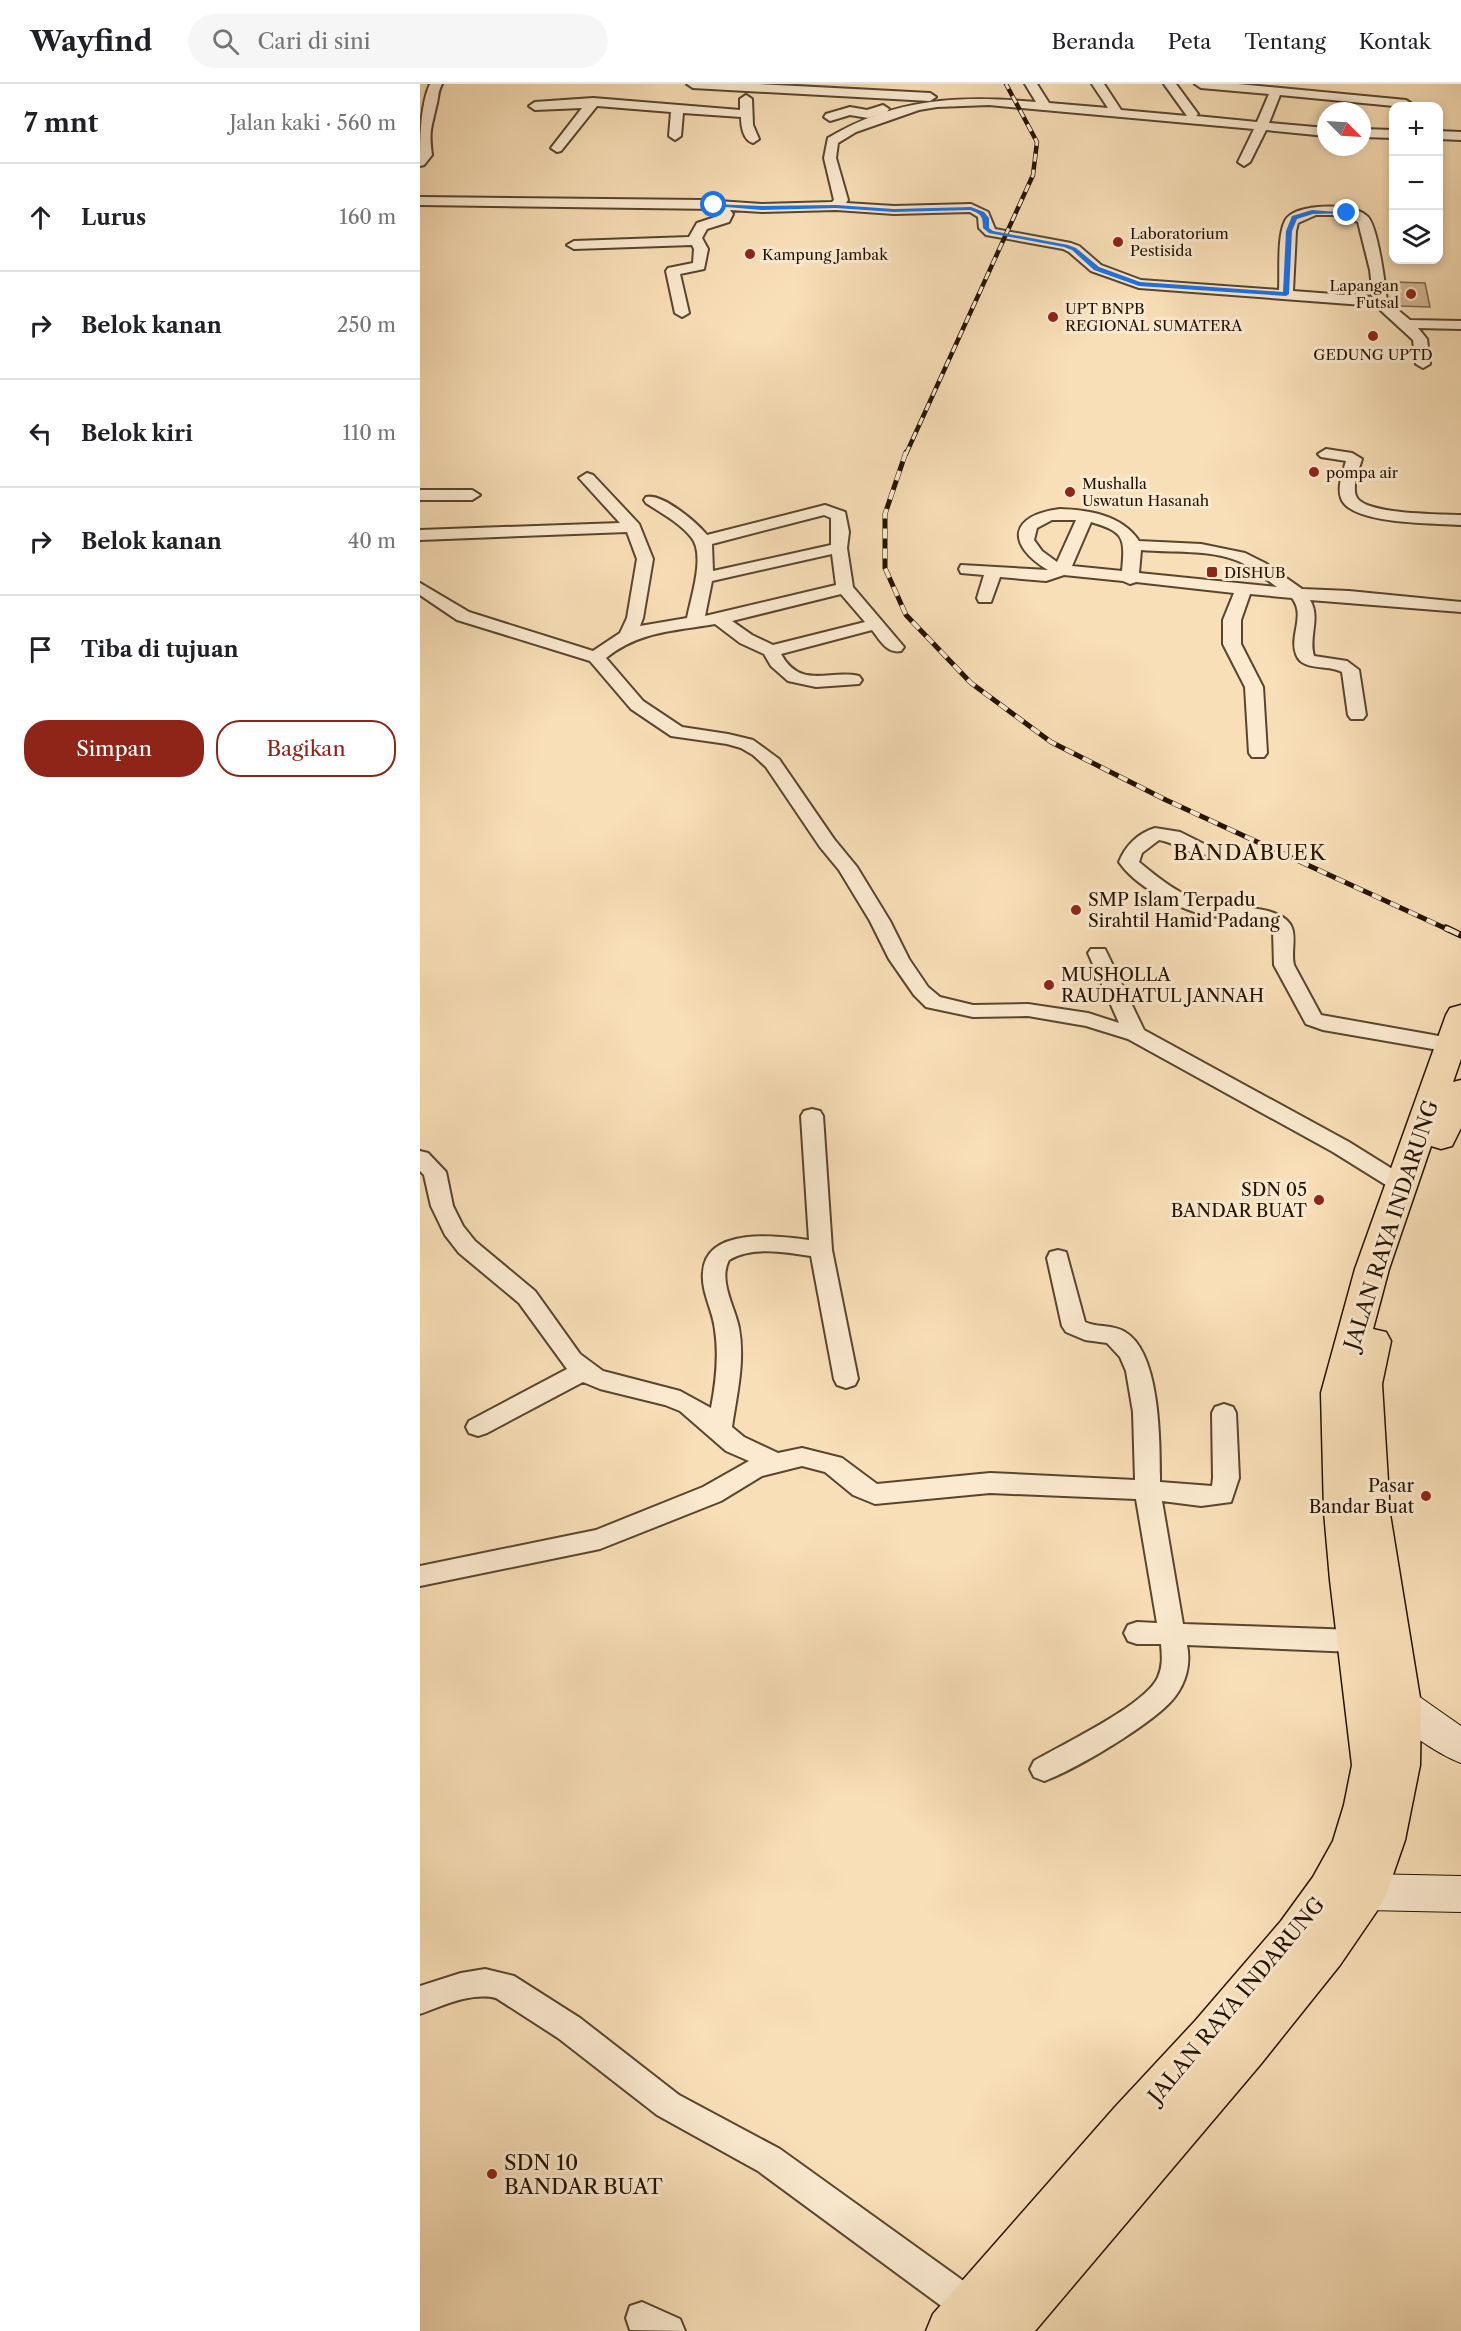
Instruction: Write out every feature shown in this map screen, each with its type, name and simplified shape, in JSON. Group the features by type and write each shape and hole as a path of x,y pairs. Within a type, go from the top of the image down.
{"highway":[{"name":"JALAN RAYA INDARUNG","path":"961,2319 1131,2122 1211,2035 1296,1934 1328,1890 1353,1845 1365,1805 1372,1765 1366,1703 1355,1641 1343,1512 1339,1393 1367,1286 1457,1030"},
{"name":"JALAN RAYA INDARUNG","path":"1003,2331 1244,2050 1325,1951 1366,1892 1384,1840 1400,1765 1401,1704 1371,1514 1365,1384 1378,1319 1423,1184 1461,1090"}],"street":[{"path":"693,84 926,96 965,102"},
{"path":"921,84 926,96"},
{"path":"981,84 989,101"},
{"path":"1031,84 1045,107"},
{"path":"1098,84 1118,112"},
{"path":"1170,84 1199,100 1260,127 1317,131"},
{"path":"748,86 747,125 753,139"},
{"path":"420,162 427,151 422,138 431,105 430,87"},
{"path":"788,88 803,93 830,117 832,141 830,158 841,200 836,206"},
{"path":"1244,162 1254,145 1276,91"},
{"path":"832,141 852,129 901,111 927,105 965,102 1022,99 1045,107 1118,112 1276,91 1328,102"},
{"path":"830,117 850,111 871,114 909,96"},
{"path":"535,106 594,99 677,109 748,114"},
{"path":"557,148 594,99"},
{"path":"1371,105 1389,104"},
{"path":"675,136 677,109"},
{"path":"1371,133 1389,134"},
{"path":"1443,135 1461,136"},
{"path":"420,201 814,208 836,206 894,210 971,208 982,213 986,218 986,228 992,232 1066,246 1074,249 1096,268 1139,284 1380,302 1420,339 1423,364"},
{"path":"682,313 673,271 699,266 701,249 696,239 701,227 724,219 726,214 722,206"},
{"path":"1286,294 1289,231 1292,221 1303,213 1333,211 1353,214 1364,220 1377,270 1380,302"},
{"path":"574,244 696,239"},
{"path":"1406,324 1461,325"},
{"path":"1326,454 1354,459 1348,493 1350,500 1359,507 1394,515 1461,520"},
{"path":"587,478 633,527 645,559 635,618 628,634"},
{"path":"420,495 472,495"},
{"path":"652,500 694,530 703,541 704,579 695,622"},
{"path":"703,541 825,510 839,515 841,532 838,549 845,588 895,647"},
{"path":"1130,579 1133,544 1121,529 1085,517 1055,514 1042,517 1027,529 1025,539 1029,548 1052,566 1062,570 1130,579 1298,594 1349,596 1394,594 1461,598"},
{"path":"967,568 1046,576 1062,570 1085,517"},
{"path":"420,535 633,527"},
{"path":"1133,544 1238,556 1260,566 1298,594 1307,613 1304,656 1318,663 1348,667 1357,715"},
{"path":"704,579 838,549"},
{"path":"986,598 994,571"},
{"path":"420,588 447,608 463,616 596,657 637,705 667,726 690,735 728,739 747,744 773,763 787,787 859,884 899,959 921,991 933,1002 973,1011 1028,1011 1067,1017 1110,1025 1135,1034 1341,1148 1402,1185"},
{"path":"596,657 614,641 628,634 719,619 845,588"},
{"path":"1244,589 1232,620 1232,644 1254,687 1258,753"},
{"path":"1349,596 1461,607"},
{"path":"719,619 746,639 771,651 876,624"},
{"path":"771,651 776,664 787,674 797,678 827,683 853,680"},
{"path":"1201,850 1173,836 1155,834 1133,850 1129,862 1191,905 1215,911 1259,916 1278,922 1283,929 1282,958 1284,965 1313,1019 1323,1023 1457,1030"},
{"path":"1098,953 1135,1034"},
{"path":"812,1116 821,1250 846,1379"},
{"path":"420,1158 435,1172 442,1206 453,1229 467,1247 527,1297 572,1360 609,1383 671,1397 689,1405 735,1444 774,1462"},
{"path":"719,1429 730,1368 727,1328 716,1290 714,1267 717,1260 729,1248 741,1245 792,1245 821,1250"},
{"path":"1044,1769 1136,1714 1163,1692 1172,1677 1175,1666 1172,1634 1147,1490 1145,1402 1134,1364 1121,1341 1111,1335 1078,1330 1074,1326 1058,1258"},
{"path":"478,1427 585,1370"},
{"path":"420,1576 600,1539 712,1494 754,1469 774,1462 802,1457 833,1465 862,1488 876,1494 990,1483 1147,1490 1201,1496 1222,1495 1226,1478 1224,1413"},
{"path":"1137,1633 1355,1641"},
{"path":"1401,1704 1461,1747"},
{"path":"1366,1892 1461,1894"},
{"path":"420,2000 461,1986 485,1982 503,1986 569,2028 668,2105 769,2160 961,2319"}],"shaded area":[{"name":"Lapangan Futsal","path":"1393,282 1425,283 1430,307 1397,306"}],"railway":[{"path":"906,454 1033,175 1037,142 1006,84"},
{"path":"906,452 885,514 885,568 906,615 971,683 1051,742 1166,800 1449,930"},
{"path":"1446,928 1461,935"}],"place":[{"name":"Laboratorium Pestisida","path":"1118,242"},
{"name":"Kampung Jambak","path":"750,254"},
{"name":"Lapangan Futsal","path":"1411,294"},
{"name":"UPT BNPB REGIONAL SUMATERA","path":"1053,317"},
{"name":"GEDUNG UPTD","path":"1373,336"},
{"name":"pompa air","path":"1314,472"},
{"name":"Mushalla Uswatun Hasanah","path":"1070,492"},
{"name":"DISHUB","path":"1212,572"},
{"name":"SMP Islam Terpadu Sirahtil Hamid Padang","path":"1076,910"},
{"name":"MUSHOLLA RAUDHATUL JANNAH","path":"1049,985"},
{"name":"SDN 05 BANDAR BUAT","path":"1319,1200"},
{"name":"Pasar Bandar Buat","path":"1426,1496"},
{"name":"SDN 10 BANDAR BUAT","path":"492,2174"}],"district":[{"name":"BANDABUEK","path":"1250,852"}],"route":[{"path":"714,205 762,208 836,206 852,209 894,210 971,208 982,213 986,218 986,228 992,232 1066,246 1074,249 1092,266 1139,284 1286,294 1289,231 1294,218 1303,213 1312,212 1347,213"}]}
